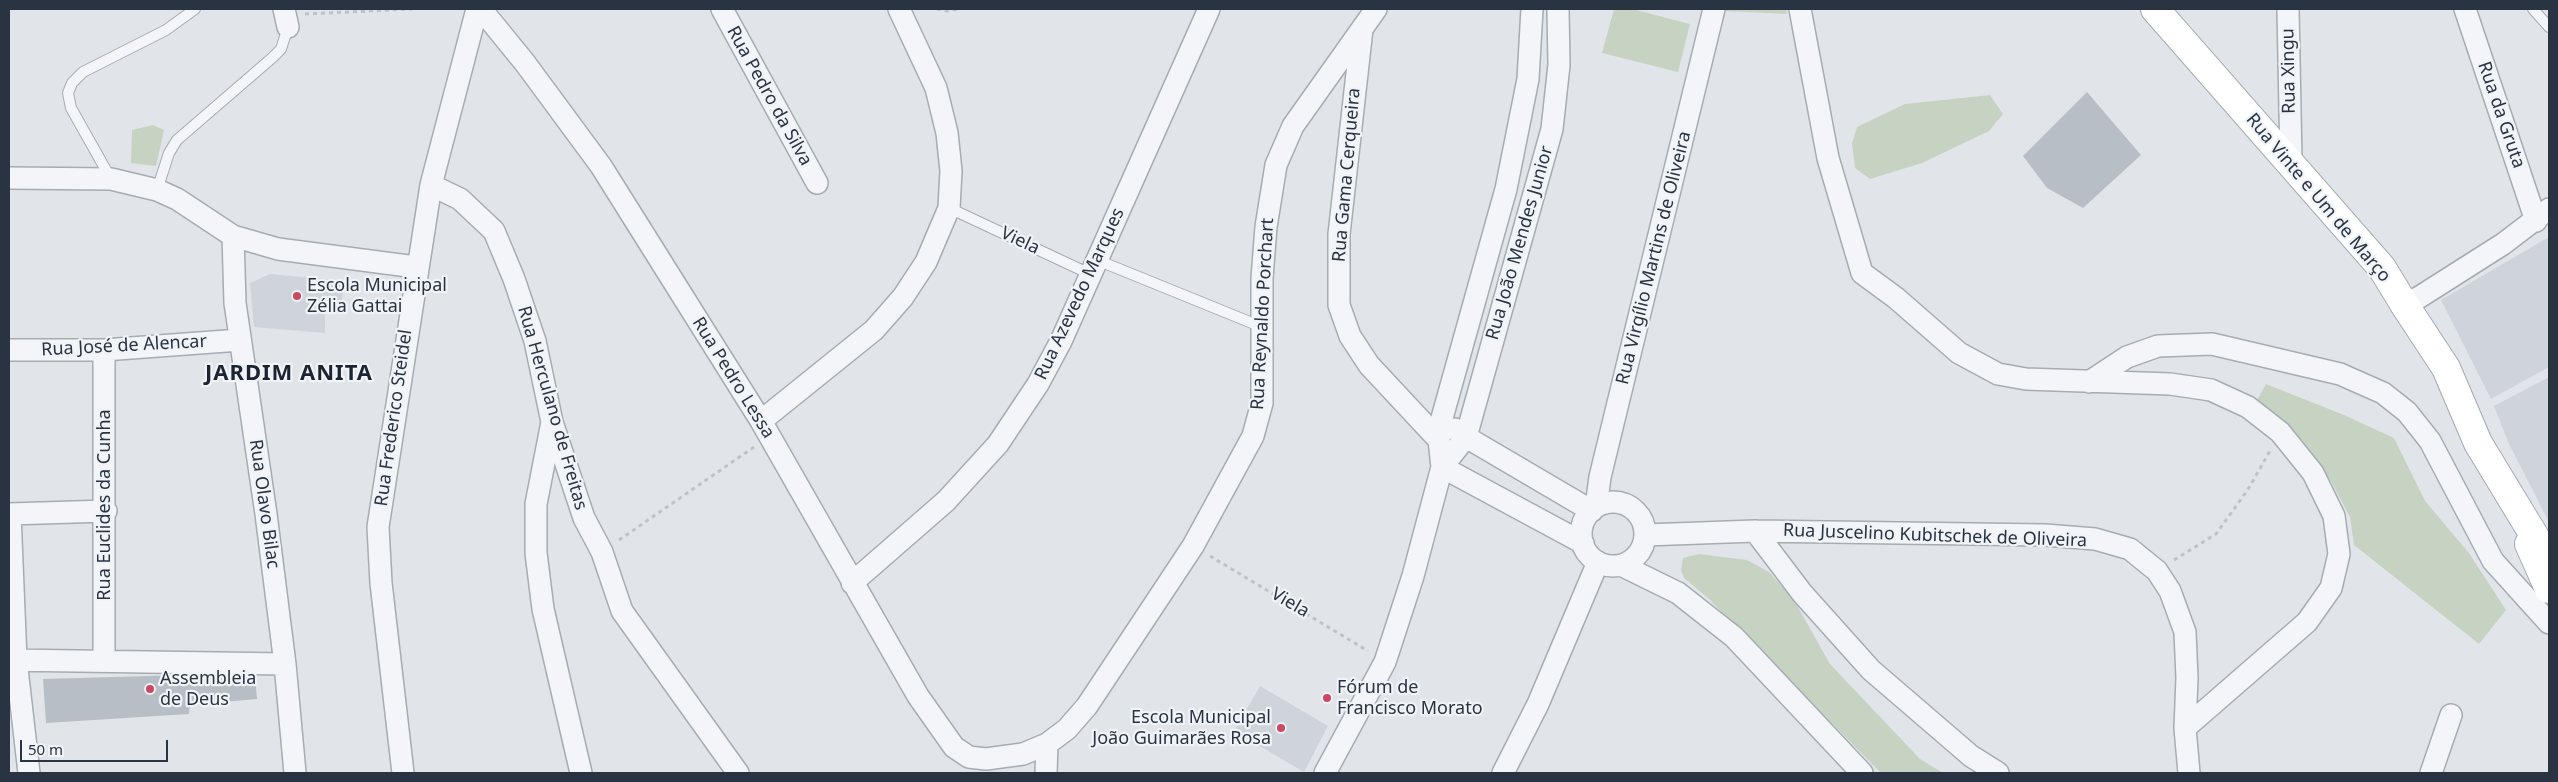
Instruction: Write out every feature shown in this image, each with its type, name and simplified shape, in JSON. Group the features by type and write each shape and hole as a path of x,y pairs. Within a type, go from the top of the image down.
{"main road":[{"name":"Rua Vinte e Um de Março","path":"2155,9 2292,162 2382,268 2446,368 2478,443 2511,499 2548,581"}],"street":[{"name":"Rua Frederico Steidel","path":"403,773 381,583 378,527 416,267 431,185 479,9"},
{"name":"Rua Pedro Lessa","path":"479,9 525,63 601,166 765,429 918,696 954,747 970,765"},
{"name":"Rua Pedro da Silva","path":"722,9 817,183"},
{"path":"765,429 880,323 903,296 926,262 949,208 951,171 947,133 936,88 900,9"},
{"name":"Rua Azevedo Marques","path":"852,583 946,501 998,444 1038,384 1061,341 1209,9"},
{"name":"Rua Reynaldo Porchart","path":"970,765 986,759 1023,754 1047,744 1067,729 1087,706 1193,546 1253,436 1262,403 1262,278 1266,227 1276,165 1293,126 1376,9"},
{"name":"Rua João Mendes Junior","path":"1325,773 1385,662 1413,576 1442,467 1439,440 1442,418 1506,189 1528,79 1532,9"},
{"name":"Rua João Mendes Junior","path":"1442,467 1466,438 1552,129 1559,65 1558,9"},
{"name":"Rua Virgílio Martins de Oliveira","path":"1594,509 1600,477 1714,9"},
{"path":"1800,9 1828,158 1862,273 1896,298 1958,353 1998,374 2026,379 2170,384 2211,390 2248,407 2280,432 2312,473 2334,516 2339,554 2331,588 2307,622 2185,728"},
{"name":"Rua Xingu","path":"2288,9 2292,162"},
{"name":"Rua da Gruta","path":"2465,9 2543,215"},
{"name":"Rua Gama Cerqueira","path":"1363,26 1345,165 1339,234 1339,305 1350,336 1369,365 1439,440"},
{"path":"9,178 111,179 157,190 177,199 233,236 278,249 416,267"},
{"name":"Rua Herculano de Freitas","path":"431,185 460,200 494,232 514,279 535,341 552,422 584,518 602,552 622,611 738,773"},
{"path":"2404,304 2418,298 2543,215"},
{"name":"Rua Olavo Bilac","path":"233,236 235,303 266,514 285,664 295,773"},
{"name":"Rua José de Alencar","path":"9,350 104,350 240,340"},
{"path":"2089,382 2127,357 2158,346 2212,344 2340,374 2383,393 2407,412 2430,440 2493,561 2549,623"},
{"name":"Rua Euclides da Cunha","path":"104,350 106,511 104,661"},
{"path":"1442,418 1466,438 1594,509"},
{"path":"552,422 536,504 536,553 543,609 581,773"},
{"path":"1442,467 1583,543"},
{"path":"1615,502 1633,509 1644,525 1645,535 1643,545 1638,554 1621,565 1609,566 1598,562 1590,556 1583,543 1582,528 1594,509 1615,502"},
{"path":"29,773 12,660 9,514 106,511"},
{"path":"1755,531 1802,593 1871,670 1970,756 1998,773"},
{"name":"Rua Juscelino Kubitschek de Oliveira","path":"1645,535 1755,531 2045,535 2095,540 2130,549 2157,571 2170,591 2186,632 2185,728 2189,773"},
{"path":"1503,773 1538,704 1598,562"},
{"path":"1621,565 1678,593 1705,612 1734,637 1862,773"},
{"path":"12,660 285,664"},
{"path":"2429,771 2451,715"},
{"path":"1046,773 1047,744"}],"lane":[{"path":"111,179 71,108 68,93 72,83 83,72 166,30 195,9"},
{"path":"2533,9 2549,26"},
{"path":"157,190 169,152 177,140 281,49 286,17"},
{"name":"Viela","path":"949,208 1094,267 1262,327"}],"path":[{"path":"286,17 412,9"},
{"path":"937,9 947,11 958,9"},
{"path":"602,552 765,429"},
{"path":"2157,571 2216,534 2247,491 2280,432"},
{"name":"Viela","path":"1193,546 1385,662"}],"shaded area":[{"path":"2549,237 2549,367 2491,399 2441,300"},
{"name":"Escola Municipal Zélia Gattai","path":"270,274 344,281 341,310 325,310 325,333 254,327 250,283"},
{"path":"2549,377 2549,522 2509,444 2494,406"},
{"name":"Escola Municipal João Guimarães Rosa","path":"1260,686 1328,726 1304,772 1234,731"}],"green space":[{"path":"1614,9 1632,9 1690,24 1678,72 1602,53"},
{"path":"1725,9 1786,9 1787,14 1724,11"},
{"path":"1990,95 2003,114 1989,131 1922,163 1870,179 1855,168 1852,144 1857,127 1905,104"},
{"path":"153,125 164,130 156,166 131,163 132,130"},
{"path":"2266,384 2344,415 2394,438 2425,501 2469,553 2506,610 2479,644 2354,545 2350,517 2331,481 2297,439 2256,402"},
{"path":"1699,554 1747,560 1769,572 1794,600 1830,664 1920,759 1943,773 1881,773 1710,600 1684,578 1681,570 1683,558"}],"building":[{"path":"2087,92 2141,155 2083,208 2047,188 2023,156"},
{"name":"Assembleia de Deus","path":"184,675 255,676 257,699 190,705 189,714 46,723 43,679"}],"place":[{"name":"Escola Municipal Zélia Gattai","path":"297,296"},
{"name":"Assembleia de Deus","path":"150,689"},
{"name":"Fórum de Francisco Morato","path":"1327,698"},
{"name":"Escola Municipal João Guimarães Rosa","path":"1281,728"}],"district":[{"name":"JARDIM ANITA","path":"289,374"}]}
